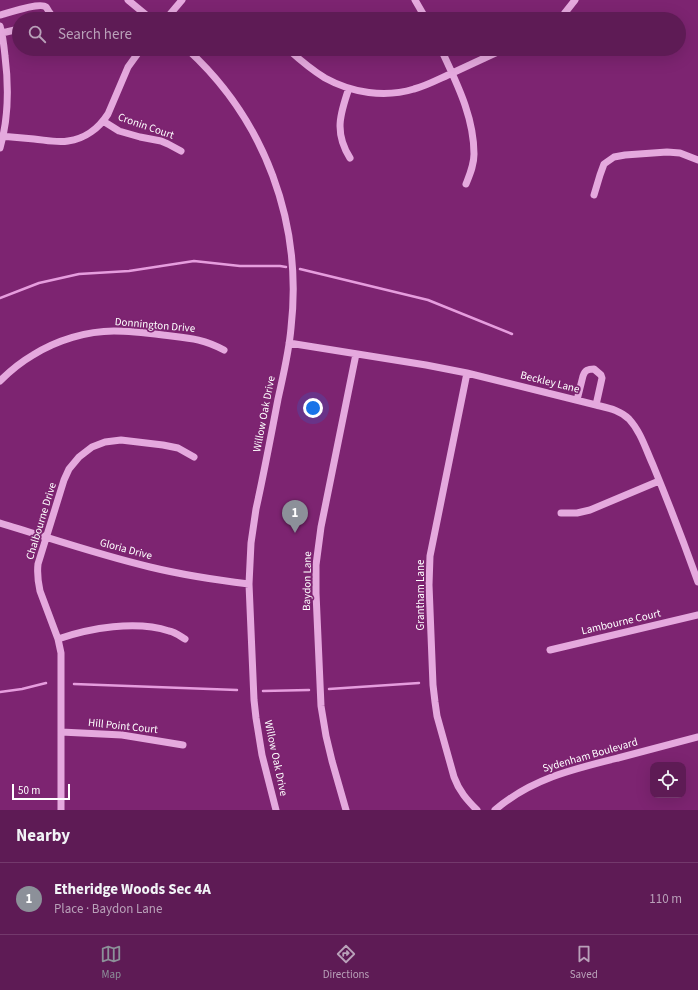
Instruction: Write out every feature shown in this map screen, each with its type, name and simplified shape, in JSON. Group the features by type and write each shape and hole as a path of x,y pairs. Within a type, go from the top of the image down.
{"street":[{"path":"128,0 143,12"},
{"path":"172,12 182,0"},
{"path":"415,0 422,12"},
{"path":"565,12 574,0"},
{"path":"0,15 36,6 47,7 50,12"},
{"path":"0,148 6,120 8,82 1,29 12,29"},
{"path":"2,136 55,142 68,141 82,137 104,121 128,67 137,56"},
{"name":"Willow Oak Drive","path":"194,56 216,78 238,107 263,151 276,185 288,228 293,268 294,292 290,343 253,529 249,584 256,718 262,755 276,810"},
{"path":"296,56 326,78 349,88 360,91 389,93 408,91 426,85 489,56"},
{"path":"444,56 464,101 472,132 474,159 466,184"},
{"path":"349,88 342,107 340,131 343,146 350,158"},
{"name":"Cronin Court","path":"104,121 119,131 161,141 180,151"},
{"path":"594,195 604,164 614,157 667,152 680,153 698,160"},
{"name":"Donnington Drive","path":"0,381 16,367 46,348 66,340 102,332 136,332 196,339 224,350"},
{"name":"Beckley Lane","path":"290,343 467,373 577,400 622,413 634,424 640,436 680,532 698,582"},
{"name":"Baydon Lane","path":"346,810 326,736 322,706 316,565 321,527 356,354"},
{"path":"577,400 586,370 594,369 601,375 602,378 596,405"},
{"name":"Grantham Lane","path":"467,373 430,556 429,585 433,685 437,716 457,786 477,810"},
{"name":"Chalbourne Drive","path":"61,810 61,653 58,639 38,584 38,564 64,480 69,469 79,457 92,447 105,442 121,440 164,445 174,447 194,457"},
{"path":"561,513 577,513 590,510 659,481"},
{"name":"Gloria Drive","path":"0,523 97,553 151,567 190,576 249,584"},
{"name":"Lambourne Court","path":"550,650 698,615"},
{"path":"58,639 86,631 132,626 148,626 162,629 173,632 186,639"},
{"name":"Hill Point Court","path":"61,732 122,735 183,745"},
{"name":"Sydenham Boulevard","path":"495,810 530,786 555,775 580,767 698,737"}],"waterway":[{"path":"0,298 39,283 79,274 129,271 194,261 240,266 286,267"},
{"path":"300,269 428,300 512,334"},
{"path":"0,692 22,689 46,683"},
{"path":"329,689 419,683"},
{"path":"74,684 237,690"},
{"path":"263,691 309,690"}],"place":[{"name":"Etheridge Woods Sec 4A","path":"295,533"}]}
